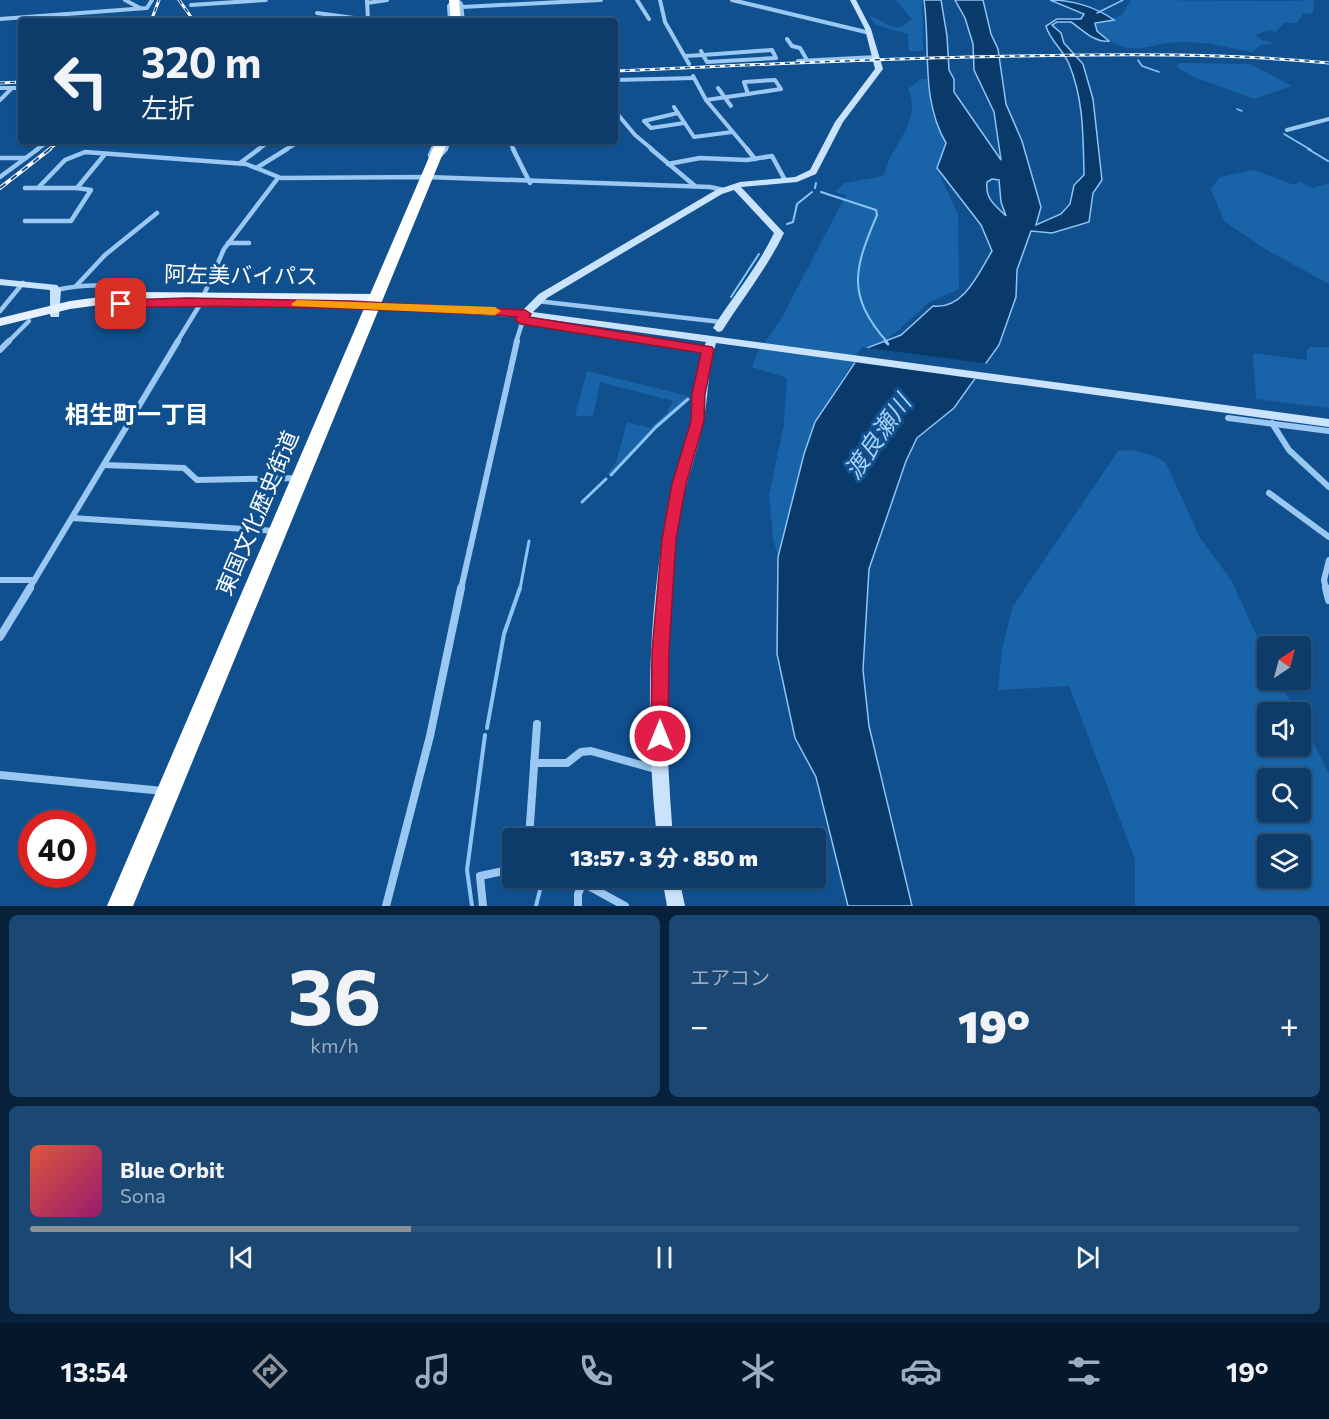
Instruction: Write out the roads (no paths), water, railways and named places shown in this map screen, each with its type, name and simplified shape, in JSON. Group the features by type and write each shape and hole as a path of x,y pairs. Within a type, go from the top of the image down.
{"highway":[{"path":"453,18 457,2"},
{"name":"東国文化歴史街道","path":"120,906 441,144"}],"main road":[{"name":"阿左美バイパス","path":"0,322 133,292 203,298 375,301"},
{"name":"阿左美バイパス","path":"0,328 29,321 55,311 203,298"}],"street":[{"path":"125,0 140,8"},
{"path":"0,19 150,7 152,0"},
{"path":"191,5 266,0"},
{"path":"366,18 367,2 387,0"},
{"path":"462,18 457,2 601,0"},
{"path":"637,0 649,19"},
{"path":"660,0 665,22 689,64"},
{"path":"732,0 836,27 870,33"},
{"path":"386,906 430,736 528,311 724,190 735,186 802,178 815,170 839,122 878,72 877,57 870,33 853,0"},
{"path":"317,12 354,18"},
{"path":"786,39 792,46 800,48 807,60"},
{"path":"685,56 702,53 772,50 776,58 709,62 702,53"},
{"path":"798,61 877,57"},
{"path":"618,80 694,77 706,100 755,159"},
{"path":"706,100 724,97 748,94 781,89 774,80 746,81 744,82 748,94"},
{"path":"0,88 18,88"},
{"path":"0,100 12,88"},
{"path":"718,88 731,106"},
{"path":"674,107 696,137 732,132"},
{"path":"678,113 644,121 651,128 684,123"},
{"path":"618,115 635,135 695,186"},
{"path":"1287,130 1329,119"},
{"path":"0,177 45,144"},
{"path":"239,164 266,144"},
{"path":"258,167 295,144"},
{"path":"430,170 430,155 435,144"},
{"path":"430,170 448,144"},
{"path":"510,144 530,183"},
{"path":"38,188 65,160 85,152 239,164 258,167 278,178 430,170 530,183 695,186 724,190"},
{"path":"77,188 105,154"},
{"path":"669,164 700,158 774,157 785,180"},
{"path":"0,158 27,158"},
{"path":"0,638 203,298 228,243 278,178"},
{"path":"375,301 719,325 767,258 778,234 776,227 735,186"},
{"path":"25,188 91,190 69,223 25,221"},
{"path":"76,286 105,255 157,213"},
{"path":"228,243 249,243"},
{"path":"0,282 48,285 56,290 76,286 133,292"},
{"path":"0,311 23,283"},
{"path":"55,311 56,290"},
{"path":"528,311 1284,413 1329,423"},
{"path":"528,311 709,347 699,394 698,421 679,484 669,539 661,651 660,770 664,828"},
{"path":"0,350 29,321"},
{"path":"1284,413 1329,415"},
{"path":"1228,418 1329,431"},
{"path":"1272,423 1289,450 1329,487"},
{"path":"104,465 184,468 197,480 299,478"},
{"path":"1269,493 1329,537"},
{"path":"72,518 277,531"},
{"path":"1329,560 1324,580 1329,600"},
{"path":"0,580 34,580"},
{"path":"530,828 537,724"},
{"path":"534,764 567,763 581,752 591,751 660,770"},
{"path":"0,775 92,782 167,792"},
{"path":"483,906 480,876 502,871"},
{"path":"578,906 580,888"},
{"path":"592,888 612,901 626,906"},
{"path":"673,888 676,906"}],"water":[{"name":"渡良瀬川","path":"924,0 941,0 947,36 949,70 954,79 954,92 1001,160 994,112 974,70 973,44 965,18 955,0 983,0 991,34 998,49 1006,104 1022,141 1041,207 1036,225 1061,214 1070,204 1074,185 1084,175 1082,119 1078,91 1066,59 1046,26 1057,19 1081,19 1084,14 1050,0 1084,5 1114,20 1095,23 1097,31 1109,41 1093,38 1071,22 1057,22 1052,25 1061,33 1064,43 1083,64 1093,99 1102,180 1093,193 1089,222 1052,233 1031,231 1017,270 1016,297 999,345 954,408 917,438 906,461 869,569 863,670 869,726 912,906 848,906 816,777 795,738 777,654 778,557 804,454 815,422 864,349 901,335 933,306 944,306 962,296 976,279 992,251 981,225 937,168 946,143 938,126 929,91","holes":["992,179 999,180 1001,202 1006,216 992,201 987,188 987,182"]}],"waterway":[{"path":"1097,13 1123,0"},
{"path":"1138,60 1142,66 1159,72"},
{"path":"1237,109 1242,111"},
{"path":"1284,134 1311,150"},
{"path":"1308,149 1328,161"},
{"path":"815,188 816,183"},
{"path":"787,224 793,222 797,204 812,192"},
{"path":"821,192 876,210 877,215 863,251 858,281 865,310 887,342"},
{"path":"731,297 759,254"},
{"path":"885,341 888,344"},
{"path":"611,475 656,427 688,399"},
{"path":"582,502 606,479"},
{"path":"520,589 529,541"},
{"path":"487,728 504,634 520,588"},
{"path":"472,906 467,870 485,735"},
{"path":"536,906 540,888"}],"railway":[{"path":"152,18 159,0"},
{"path":"179,0 192,18"},
{"path":"618,71 919,58 1098,55 1213,56 1329,63"},
{"path":"0,83 18,82"},
{"path":"48,150 56,144"},
{"path":"0,188 50,149"}],"district":[{"name":"相生町一丁目","path":"137,415"}]}
